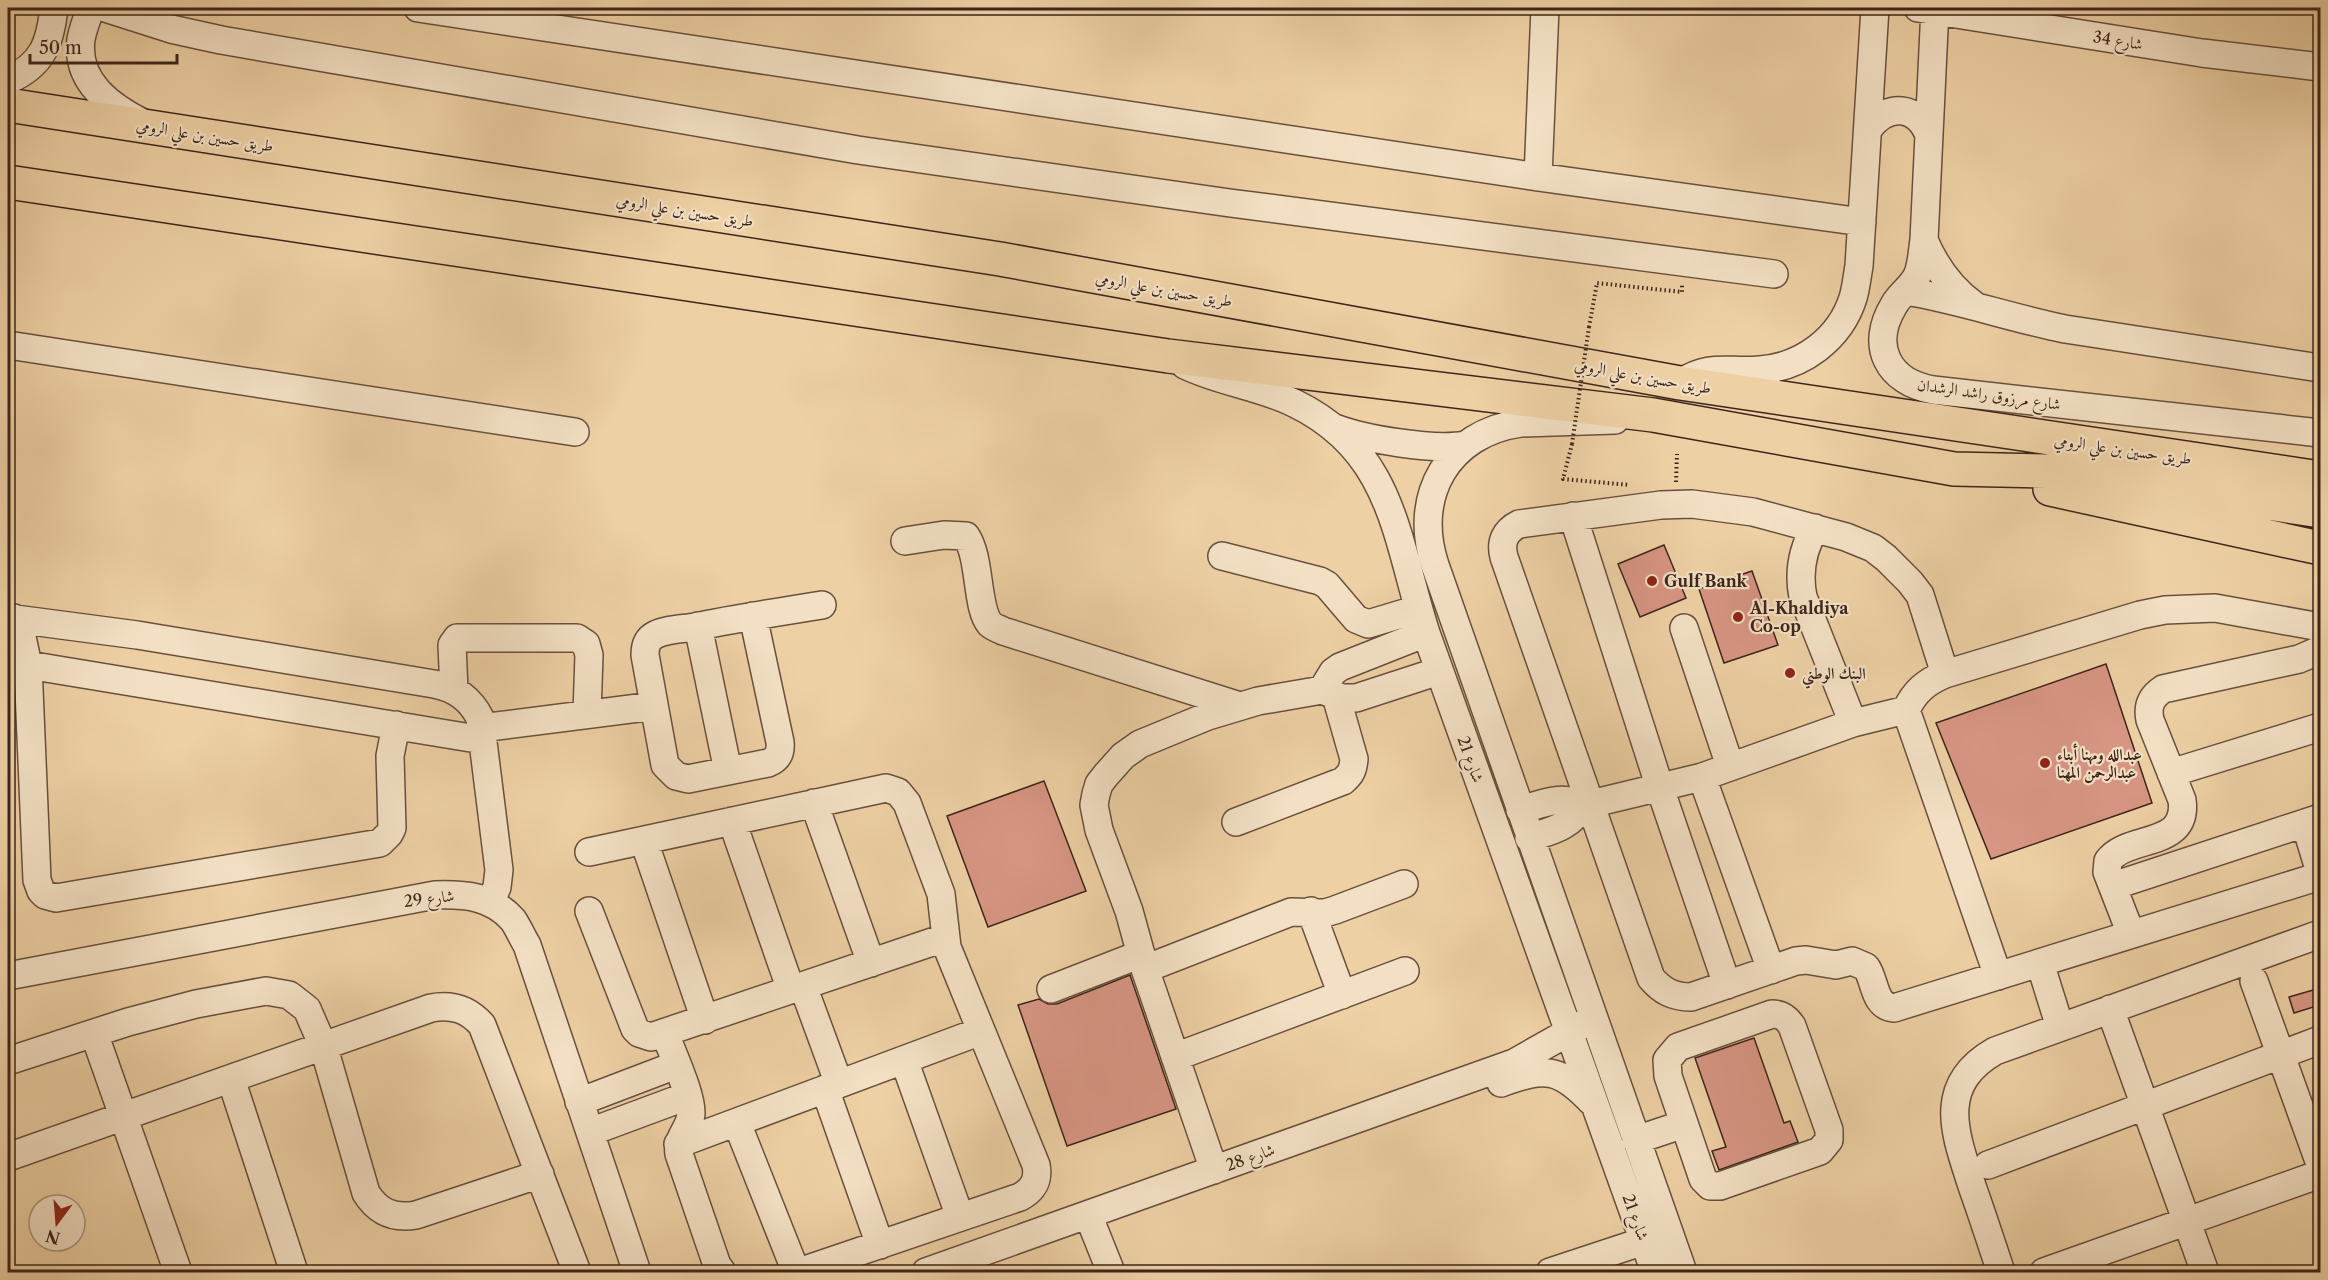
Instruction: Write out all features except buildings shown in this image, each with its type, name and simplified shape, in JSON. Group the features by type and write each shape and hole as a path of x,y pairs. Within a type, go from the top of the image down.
{"highway":[{"name":"طريق حسين بن علي الرومي","path":"8,105 1000,259 1680,383 2268,470 2320,475"},
{"name":"طريق حسين بن علي الرومي","path":"8,182 1168,356 1653,416 1954,469 2025,470 2095,476 2320,511"},
{"path":"1954,469 2320,548"}],"street":[{"path":"8,80 31,67 41,56 48,43 54,8"},
{"path":"91,8 81,37 80,50 87,77 95,89 107,100 152,127"},
{"path":"105,8 205,37 858,150 1230,203 1774,274"},
{"path":"418,8 1538,177 1862,222"},
{"path":"1538,177 1545,8"},
{"path":"1680,383 1694,374 1710,369 1759,370 1783,367 1807,356 1824,343 1846,314 1853,297 1859,266 1875,8"},
{"name":"شارع 34","path":"1929,8 2202,53 2320,68"},
{"name":"شارع مرزوق راشد الرشدان","path":"1929,8 1929,135 1924,240 1918,273 1894,303 1883,331 1883,349 1895,372 1916,387 2320,433"},
{"path":"1869,128 1882,114 1901,111 1919,118 1929,135"},
{"path":"1924,240 1940,272 1965,298 1980,309"},
{"path":"1859,266 1868,286 1887,295 1904,293 1939,297 2065,329 2320,368"},
{"path":"8,345 575,432"},
{"name":"شارع 21","path":"1168,356 1209,375 1293,402 1314,413 1334,428 1367,463 1379,484 1398,529 1422,621 1655,1272"},
{"name":"شارع 21","path":"1653,416 1607,421 1506,425 1477,437 1465,445 1444,469 1428,509 1428,537 1435,565 1529,838 1683,1272"},
{"path":"1334,428 1354,434 1431,447 1465,445"},
{"path":"1945,674 1927,611 1920,595 1886,558 1873,549 1846,537 1753,512 1692,504 1661,505 1519,524 1506,534 1502,549 1587,805 1651,978 1668,993 1679,997 1691,997 1796,961 1806,960 1836,965 1857,962 1869,971 1880,1002 1889,1008 1894,1008 2320,874 2313,821 2113,886"},
{"path":"1573,516 1660,788 1727,985"},
{"path":"1815,528 1804,550 1802,591 1853,723"},
{"path":"905,541 944,535 966,536 972,546 985,612 990,623 1003,631 1240,706"},
{"path":"1222,556 1320,581 1327,585 1356,620 1368,624 1422,621"},
{"path":"1409,575 1410,569 1418,561 1424,560 1435,565"},
{"path":"753,616 781,747 777,757 768,764 688,779 671,773 665,765 645,655 646,644 658,634 753,616 822,605"},
{"path":"1520,810 1557,800 1570,800 1587,805 1702,777 1853,723 1906,710 1919,689 1945,674 2140,615 2165,610 2215,608 2320,627"},
{"path":"11,618 22,637 28,665 37,880 41,891 51,897 101,892 380,843 392,828 390,756 396,725"},
{"path":"11,618 148,636 434,684 454,690 476,710 482,734 499,870 497,887 490,903"},
{"path":"1236,822 1343,781 1350,775 1354,759 1329,693 1333,672 1422,621"},
{"path":"698,626 728,771"},
{"path":"1684,628 1730,766"},
{"path":"454,690 452,645 457,638 577,638 586,644 588,649 587,714"},
{"path":"2131,934 2107,866 2111,856 2174,829 2183,810 2182,800 2148,713 2152,699 2156,693 2170,687 2298,659 2320,650"},
{"path":"28,665 396,725 482,734 587,714 654,706"},
{"path":"1214,1170 1143,962 1129,911 1098,830 1094,805 1099,784 1118,761 1140,744 1208,716 1286,695 1329,693 1356,698 1440,671"},
{"path":"1906,710 1998,976"},
{"path":"2171,773 2320,727"},
{"path":"1702,777 1771,970"},
{"path":"589,852 886,788 898,792 904,797 941,894 944,938 1036,1165 1037,1178 1034,1186 1020,1197 797,1272 736,1123"},
{"path":"814,803 871,963"},
{"path":"1529,838 1563,826 1587,805"},
{"path":"732,821 797,988 832,1087 880,1245"},
{"path":"644,841 705,1020"},
{"path":"1050,989 1143,962 1291,912 1325,913 1404,884"},
{"name":"شارع 29","path":"8,976 435,895 464,894 490,903 513,920 527,945 636,1272"},
{"path":"589,911 635,1029 639,1034 651,1037 944,938"},
{"path":"1311,911 1342,995"},
{"path":"2001,1272 1959,1146 1954,1105 1964,1078 1984,1058 2060,1027 2320,934"},
{"path":"2040,963 2060,1027"},
{"path":"1175,1057 1405,971"},
{"path":"2254,981 2320,1164"},
{"path":"8,1061 94,1033 196,1004 266,991 278,992 289,995 307,1009 324,1048 366,1193 381,1211 404,1217 416,1215 540,1174"},
{"path":"8,1157 324,1048 431,1008 450,1006 468,1012 482,1025 577,1272"},
{"path":"2110,1009 2205,1272"},
{"path":"1779,1014 1789,1020 1828,1130 1829,1140 1826,1146 1820,1151 1715,1187 1710,1186 1703,1179 1684,1124 1666,1068 1671,1053 1678,1047 1762,1017 1779,1014"},
{"name":"شارع 28","path":"926,1272 1514,1063 1593,1018"},
{"path":"678,1144 981,1031"},
{"path":"94,1033 178,1272"},
{"path":"665,1033 690,1104 690,1119 678,1144 679,1154 717,1265 722,1272"},
{"path":"1988,1165 2320,1040"},
{"path":"904,1060 960,1217"},
{"path":"579,1102 676,1065"},
{"name":"شارع 28","path":"966,1272 1533,1073 1556,1074 1566,1078 1575,1084 1596,1107"},
{"path":"231,1079 294,1272"},
{"path":"590,1132 687,1096"},
{"path":"1636,1140 1684,1124"},
{"path":"2044,1272 2320,1174"},
{"path":"1093,1227 1111,1272"},
{"path":"1550,1272 1644,1241"}],"path":[{"path":"1639,485 1563,479 1572,444 1597,283 1682,292"},
{"path":"1676,488 1677,454"}],"place":[{"name":"Gulf Bank","path":"1652,581"},
{"name":"Al-Khaldiya Co-op","path":"1738,617"},
{"name":"البنك الوطني","path":"1790,673"},
{"name":"عبدالله ومهنا أبناء عبدالرحمن المهنا","path":"2045,763"}]}
